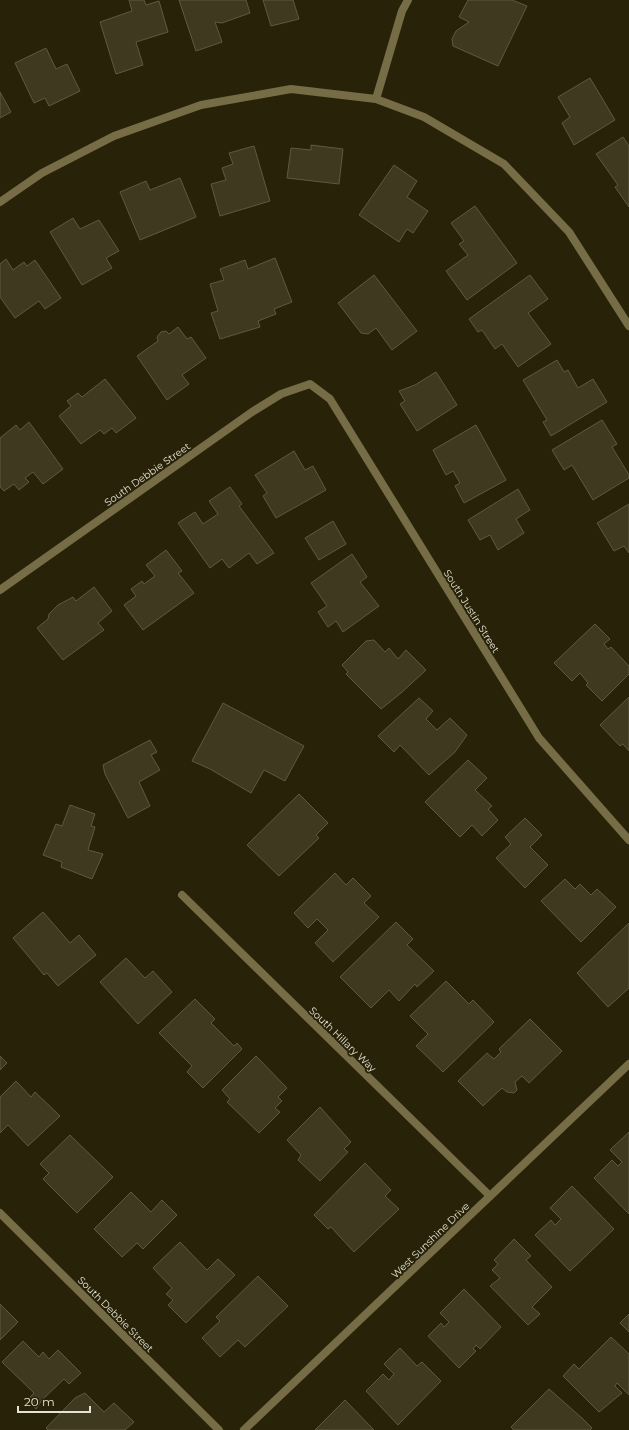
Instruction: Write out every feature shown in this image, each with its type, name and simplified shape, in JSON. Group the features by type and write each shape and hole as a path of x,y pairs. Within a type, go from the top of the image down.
{"street":[{"path":"376,99 402,11 408,0"},
{"path":"0,202 42,173 114,136 201,105 290,88 376,99 424,117 504,164 569,232 629,326"},
{"name":"South Debbie Street","path":"0,590 252,412 281,394 310,384"},
{"name":"South Justin Street","path":"310,384 330,398 539,738 629,840"},
{"name":"South Hillary Way","path":"182,895 490,1196"},
{"name":"West Sunshine Drive","path":"244,1430 629,1064"},
{"name":"South Debbie Street","path":"0,1213 219,1430"}],"building":[{"path":"129,0 144,0 146,5 159,1 168,32 136,42 143,65 116,74 100,22 132,11"},
{"path":"179,0 246,0 250,13 222,23 215,22 222,42 196,51"},
{"path":"263,0 293,0 299,19 271,26"},
{"path":"468,0 512,0 527,6 498,66 453,46 452,39 456,31 469,22 459,17"},
{"path":"46,48 56,69 67,64 80,91 49,106 45,98 34,103 15,63"},
{"path":"590,78 615,120 574,145 562,123 570,117 558,97"},
{"path":"0,92 11,112 0,118"},
{"path":"623,137 629,146 629,207 615,187 618,185 596,154"},
{"path":"311,145 343,149 339,184 287,178 291,148 311,150"},
{"path":"254,146 270,201 220,216 211,184 226,180 222,168 233,164 229,153"},
{"path":"394,165 417,181 407,197 428,211 413,233 407,229 399,242 359,215"},
{"path":"180,178 196,217 140,240 120,192 146,181 150,190"},
{"path":"475,206 517,263 467,300 446,271 468,255 459,244 464,241 451,223"},
{"path":"73,218 80,229 99,220 119,251 106,258 112,268 82,285 50,232"},
{"path":"275,258 292,302 274,309 276,314 258,321 260,327 220,339 211,313 218,311 210,284 224,280 220,269 245,260 248,269"},
{"path":"6,259 13,270 24,262 27,266 35,260 61,298 45,309 39,301 15,318 0,297 0,264"},
{"path":"374,275 417,331 392,350 376,328 368,334 361,333 338,303"},
{"path":"530,275 548,299 528,313 551,344 518,367 502,344 495,349 482,330 478,332 469,319"},
{"path":"178,327 187,339 191,337 206,358 182,375 189,384 167,400 137,356 158,341 157,337 161,332 166,331 169,334"},
{"path":"557,360 564,372 568,370 578,388 593,379 607,402 551,436 543,422 547,420 523,380"},
{"path":"436,372 457,405 417,431 400,404 405,401 399,391 415,385"},
{"path":"105,379 136,418 116,433 112,428 104,434 100,430 81,444 59,416 71,406 67,401 78,393 82,397"},
{"path":"602,420 617,444 612,447 629,475 629,478 593,500 572,465 564,470 552,450"},
{"path":"29,422 63,469 43,484 33,472 25,478 29,482 19,490 14,484 4,491 0,487 0,438 16,425 20,430"},
{"path":"476,425 506,480 464,503 455,486 460,483 453,471 446,475 433,450"},
{"path":"294,451 305,470 313,466 326,490 276,518 263,496 267,493 255,475"},
{"path":"230,487 242,504 239,506 274,553 257,564 249,553 229,568 222,559 210,568 178,523 195,512 203,524 218,514 209,501"},
{"path":"518,489 530,510 516,519 524,533 498,550 490,535 480,540 468,520"},
{"path":"629,504 629,553 624,546 614,551 597,523"},
{"path":"333,521 346,544 319,560 305,538"},
{"path":"166,550 182,571 178,573 194,593 143,630 124,605 136,596 131,589 142,581 144,584 155,576 146,565"},
{"path":"352,554 367,577 360,582 379,606 343,632 336,621 328,627 318,612 327,606 311,583"},
{"path":"94,587 112,611 98,623 104,630 63,660 37,628 48,619 49,614 58,605 73,597 76,601"},
{"path":"595,624 610,639 604,644 608,649 611,647 629,666 629,674 602,701 586,685 588,683 580,673 572,681 554,663"},
{"path":"374,640 385,652 389,648 398,659 406,650 426,670 381,709 346,674 348,672 342,665 366,641"},
{"path":"629,697 629,751 623,744 620,746 600,725"},
{"path":"419,698 433,711 426,719 437,730 450,718 467,735 455,752 429,775 400,745 394,752 378,736"},
{"path":"223,703 304,746 285,781 264,770 251,793 210,769 192,761"},
{"path":"150,740 157,752 151,755 160,770 139,782 150,806 128,818 105,774 103,765"},
{"path":"468,760 487,778 475,790 492,806 488,809 498,820 482,836 472,825 460,837 425,802"},
{"path":"299,794 328,823 316,835 319,838 279,876 247,845"},
{"path":"70,805 95,814 91,826 95,827 88,850 103,854 92,879 61,867 62,862 43,855 56,824 62,826"},
{"path":"525,818 542,835 530,847 548,865 525,888 496,858 511,844 505,837"},
{"path":"335,873 346,885 353,878 371,896 364,903 379,917 333,962 315,943 328,930 317,919 308,928 294,913"},
{"path":"565,879 575,889 580,884 591,895 597,889 616,907 581,942 541,901"},
{"path":"43,912 70,943 79,935 96,955 58,986 47,973 44,975 13,938"},
{"path":"396,922 413,939 407,945 434,971 417,987 415,984 399,1001 389,990 371,1008 340,977"},
{"path":"629,923 629,988 608,1007 577,973"},
{"path":"126,958 145,978 153,971 172,992 138,1024 100,982"},
{"path":"446,981 469,1004 473,1000 494,1022 443,1072 416,1046 428,1034 410,1016"},
{"path":"195,999 215,1019 211,1023 234,1046 237,1043 242,1049 203,1088 187,1072 192,1066 159,1033"},
{"path":"530,1019 562,1051 529,1083 522,1076 515,1082 517,1090 514,1093 507,1092 502,1088 483,1106 458,1081 487,1053 494,1059 501,1052 499,1049"},
{"path":"0,1056 7,1063 0,1070"},
{"path":"256,1056 287,1088 278,1097 282,1101 275,1108 280,1112 259,1133 227,1102 230,1099 222,1090"},
{"path":"16,1081 31,1097 35,1092 60,1116 28,1146 8,1125 0,1133 0,1097"},
{"path":"320,1107 351,1142 344,1149 348,1152 320,1181 298,1160 301,1155 287,1140"},
{"path":"629,1132 629,1214 594,1178 612,1160 618,1166 622,1162 610,1150"},
{"path":"70,1135 113,1177 77,1213 43,1179 49,1173 40,1164"},
{"path":"365,1163 391,1190 385,1196 399,1209 354,1252 331,1227 328,1229 314,1215"},
{"path":"572,1186 614,1229 570,1271 535,1235 551,1220 555,1225 561,1219 550,1208"},
{"path":"131,1192 151,1212 162,1200 177,1215 143,1249 137,1243 122,1257 94,1229"},
{"path":"514,1239 531,1256 526,1260 552,1287 532,1307 540,1314 528,1325 490,1286 500,1278 492,1270 498,1264 494,1260"},
{"path":"180,1242 207,1270 218,1259 235,1275 186,1323 168,1305 173,1300 166,1294 172,1288 153,1268"},
{"path":"258,1276 288,1306 245,1347 238,1340 220,1357 202,1338 220,1321 216,1317"},
{"path":"464,1289 501,1327 480,1349 476,1345 473,1349 476,1351 459,1368 428,1336 441,1323 444,1327 449,1322 440,1313"},
{"path":"0,1304 18,1322 0,1340"},
{"path":"629,1314 629,1332 620,1323"},
{"path":"611,1337 629,1354 629,1395 617,1383 615,1386 622,1393 599,1412 563,1376 574,1364 579,1369"},
{"path":"23,1341 39,1357 43,1352 49,1359 58,1350 81,1373 69,1384 64,1379 42,1400 36,1409 27,1400 34,1393 2,1362"},
{"path":"400,1348 417,1366 422,1362 441,1381 398,1425 366,1391 383,1374 389,1380 394,1374 384,1364"},
{"path":"549,1389 592,1428 590,1430 514,1430 511,1427"},
{"path":"85,1393 104,1412 114,1403 134,1422 125,1430 48,1430 46,1428 75,1398"},
{"path":"345,1400 374,1430 315,1430"}]}
